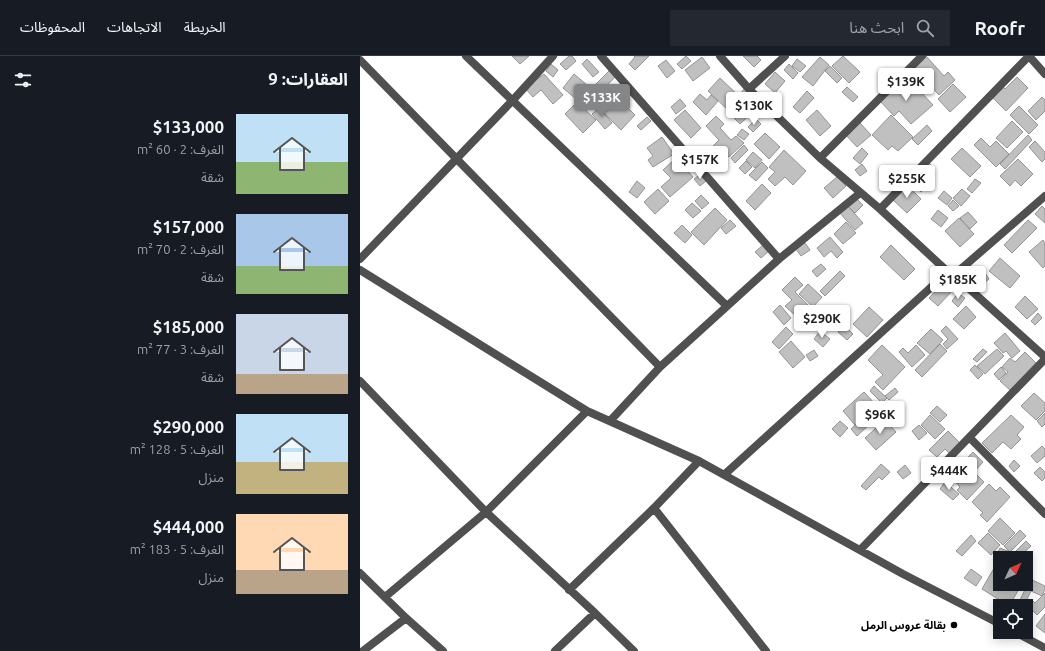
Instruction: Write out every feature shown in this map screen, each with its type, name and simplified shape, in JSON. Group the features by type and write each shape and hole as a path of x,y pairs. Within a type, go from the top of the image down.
{"street":[{"path":"466,56 727,306"},
{"path":"360,260 513,100 552,56"},
{"path":"601,56 779,259"},
{"path":"720,56 749,89 820,158 880,209 1045,358 970,438 860,550"},
{"path":"749,89 785,56"},
{"path":"820,158 922,56"},
{"path":"880,209 1029,56 1045,74"},
{"path":"360,60 660,367"},
{"path":"610,421 660,367 779,259 860,193"},
{"path":"725,474 951,274 1045,196"},
{"path":"360,270 587,411 725,474 903,574 993,620"},
{"path":"360,381 486,512 634,651"},
{"path":"385,597 486,512 587,411"},
{"path":"970,438 1045,514"},
{"path":"569,590 654,508 699,461"},
{"path":"654,508 766,651"},
{"path":"360,573 406,618 443,651"},
{"path":"555,651 595,613"},
{"path":"363,651 406,618"},
{"path":"1028,639 1045,648"}],"building":[{"path":"512,56 529,56 520,64"},
{"path":"569,56 572,56 576,61 566,70 560,64"},
{"path":"634,56 649,56 635,70 629,64 635,57"},
{"path":"686,56 691,61 682,69 677,64"},
{"path":"743,56 757,56 761,60 754,67"},
{"path":"843,56 860,72 849,83 832,66"},
{"path":"926,56 944,76 948,72 955,80 939,95 914,68"},
{"path":"702,57 710,68 693,81 685,70"},
{"path":"820,57 829,65 813,86 802,77"},
{"path":"587,59 599,72 593,77 582,64"},
{"path":"797,59 806,66 800,72 792,66"},
{"path":"666,60 675,71 667,78 658,66"},
{"path":"551,64 558,70 553,77 546,71"},
{"path":"789,64 798,73 793,79 784,70"},
{"path":"830,66 842,78 837,83 825,71"},
{"path":"611,69 617,75 592,101 596,105 592,110 581,99"},
{"path":"775,72 785,81 775,93 765,84"},
{"path":"544,74 563,95 553,104 541,90 533,97 523,86 533,78 535,81"},
{"path":"574,74 587,85 576,99 563,88"},
{"path":"906,77 910,81 903,87 910,95 917,88 933,105 911,124 899,111 894,116 880,101"},
{"path":"1017,77 1028,88 1006,111 990,95 1001,84 1005,89"},
{"path":"720,78 741,98 728,110 708,91"},
{"path":"953,84 966,97 950,112 938,99"},
{"path":"847,87 858,97 853,102 842,92"},
{"path":"745,88 753,96 745,104 753,112 740,124 730,114 744,100 739,95"},
{"path":"807,91 814,98 800,113 793,107"},
{"path":"700,94 707,100 711,95 718,101 706,115 693,102"},
{"path":"1042,97 1045,100 1045,111 1036,120 1028,111"},
{"path":"618,98 635,115 621,130 604,113"},
{"path":"680,99 686,106 676,114 671,107"},
{"path":"577,102 596,120 583,133 565,114"},
{"path":"1019,106 1038,125 1029,134 1010,115"},
{"path":"599,108 612,123 605,129 592,114"},
{"path":"685,110 701,128 691,138 674,120"},
{"path":"817,110 831,126 820,136 806,120"},
{"path":"891,115 913,137 898,151 892,146 888,150 872,135"},
{"path":"716,116 724,124 720,128 731,140 736,136 744,143 729,157 723,151 718,155 711,148 719,140 706,126"},
{"path":"647,117 651,121 641,130 637,126"},
{"path":"756,119 761,124 753,132 748,127"},
{"path":"1012,121 1023,132 1007,148 996,138"},
{"path":"860,123 871,135 857,147 846,135"},
{"path":"927,125 932,131 918,145 912,139"},
{"path":"742,129 749,134 744,140 737,135"},
{"path":"765,133 780,147 769,159 754,144"},
{"path":"1028,135 1032,140 1005,169 1000,164"},
{"path":"662,137 674,154 653,167 648,160 653,156 647,148"},
{"path":"981,138 990,147 996,141 1009,154 996,167 974,145"},
{"path":"1035,141 1045,152 1045,159 1042,162 1029,147"},
{"path":"744,145 748,150 735,163 731,158"},
{"path":"862,148 868,154 860,164 853,158"},
{"path":"962,148 981,166 970,177 951,159"},
{"path":"784,150 806,171 793,185 785,177 775,186 768,179 775,172 769,167"},
{"path":"753,152 762,160 755,168 746,160"},
{"path":"676,158 693,177 670,197 661,187 671,178 663,170"},
{"path":"1018,159 1033,174 1021,186 1015,180 1010,186 1000,176"},
{"path":"746,161 752,167 745,174 739,168"},
{"path":"762,162 768,168 756,181 749,175"},
{"path":"928,162 933,167 926,175 932,181 921,192 909,181"},
{"path":"862,164 867,171 860,176 855,170"},
{"path":"701,174 706,181 700,186 694,179"},
{"path":"837,177 846,186 833,198 824,188"},
{"path":"975,179 981,183 972,193 967,189"},
{"path":"637,181 645,188 637,198 629,192"},
{"path":"762,184 771,193 755,210 746,201"},
{"path":"907,185 921,199 907,213 892,199"},
{"path":"658,189 669,201 655,214 644,202"},
{"path":"962,189 970,196 961,206 953,198"},
{"path":"944,191 952,198 947,205 938,198"},
{"path":"701,195 709,203 702,209 695,201"},
{"path":"856,198 863,205 855,213 848,206"},
{"path":"953,200 959,206 953,211 948,206"},
{"path":"692,203 701,211 693,218 685,210"},
{"path":"847,205 863,223 855,230 839,212"},
{"path":"1042,206 1045,209 1045,223 1035,214"},
{"path":"715,208 727,220 704,245 691,232"},
{"path":"938,210 948,218 941,227 931,219"},
{"path":"968,212 977,222 970,229 960,218"},
{"path":"959,218 974,234 960,247 945,231"},
{"path":"730,220 736,226 726,234 721,228"},
{"path":"1028,220 1037,228 1012,253 1004,245"},
{"path":"846,222 856,233 843,244 834,234"},
{"path":"682,225 692,235 685,243 674,233"},
{"path":"830,237 843,252 837,258 831,251 824,257 817,248"},
{"path":"1043,240 1045,243 1045,266 1043,268 1029,252"},
{"path":"805,243 810,250 801,256 796,249"},
{"path":"763,245 769,251 761,258 755,252"},
{"path":"891,245 915,269 904,280 880,257"},
{"path":"1000,258 1020,276 1010,288 989,271"},
{"path":"821,264 826,269 817,277 812,271"},
{"path":"983,270 989,279 980,286 973,277"},
{"path":"840,271 845,276 825,296 820,291"},
{"path":"795,277 803,285 795,292 809,306 798,318 785,306 792,300 782,290"},
{"path":"945,281 954,289 938,306 929,298"},
{"path":"808,284 822,297 813,307 799,294"},
{"path":"958,293 965,298 958,307 952,301"},
{"path":"1025,296 1038,309 1027,319 1015,307"},
{"path":"780,305 791,318 784,325 773,312"},
{"path":"966,306 976,317 964,329 953,319"},
{"path":"869,307 883,320 867,337 853,324"},
{"path":"840,312 849,320 845,325 835,317"},
{"path":"1038,313 1042,318 1035,325 1031,321"},
{"path":"844,325 853,334 847,340 838,332"},
{"path":"946,326 958,339 947,349 943,344 948,339 941,331"},
{"path":"786,327 793,334 779,349 772,342"},
{"path":"931,329 943,340 930,354 917,343"},
{"path":"820,331 830,339 823,347 814,339"},
{"path":"1005,333 1020,351 1012,358 1006,351 1003,353 994,343"},
{"path":"791,341 805,357 793,368 779,352"},
{"path":"940,344 947,351 922,377 915,370"},
{"path":"882,345 905,367 883,390 875,382 883,375 868,360"},
{"path":"916,345 925,355 912,367 899,352 903,348 908,353"},
{"path":"983,349 987,352 977,362 973,359"},
{"path":"997,349 1004,356 985,374 977,366"},
{"path":"814,350 818,356 810,361 806,355"},
{"path":"1025,352 1037,364 1011,391 1000,381 1008,372 1002,367 1010,358 1015,362"},
{"path":"975,365 983,374 978,379 970,370"},
{"path":"1001,367 1006,373 999,380 994,374"},
{"path":"874,386 887,398 882,403 870,391"},
{"path":"895,388 898,392 889,400 885,396"},
{"path":"864,392 876,405 855,425 843,411"},
{"path":"1034,393 1045,403 1045,411 1036,420 1021,406"},
{"path":"899,403 904,409 897,415 892,409"},
{"path":"937,406 947,415 940,422 930,413"},
{"path":"1045,413 1045,424 1042,427 1037,421"},
{"path":"930,415 945,429 935,439 921,425"},
{"path":"1011,415 1024,427 1017,435 1021,439 1011,449 1003,442 992,453 982,443"},
{"path":"865,416 871,423 857,436 851,429"},
{"path":"885,420 896,432 876,450 865,438"},
{"path":"840,421 848,428 840,437 832,429"},
{"path":"919,425 927,433 919,440 912,431"},
{"path":"948,431 960,443 950,454 945,449 937,457 929,450"},
{"path":"1042,446 1045,449 1045,456 1037,463 1031,456"},
{"path":"973,452 983,462 974,472 984,482 967,500 957,490 960,487 950,476"},
{"path":"1014,460 1020,466 1014,472 1009,466"},
{"path":"881,464 890,472 882,480 879,477 866,490 861,486"},
{"path":"905,465 911,473 903,479 897,472"},
{"path":"1040,467 1045,472 1045,478 1042,481 1034,473"},
{"path":"945,482 959,494 953,500 940,489"},
{"path":"989,484 996,491 1000,487 1010,497 987,522 980,515 983,513 972,502"},
{"path":"1000,518 1015,533 1003,545 988,531"},
{"path":"1020,530 1026,536 1011,551 1004,546"},
{"path":"988,533 1000,545 991,555 978,543"},
{"path":"971,535 976,541 962,556 956,551"},
{"path":"1026,541 1031,546 1026,551 1016,551"},
{"path":"1000,548 1008,551 998,551"},
{"path":"971,569 982,577 976,586 964,578"},
{"path":"993,570 993,591 1018,591 1013,599 998,599 982,589"},
{"path":"1033,580 1045,586 1042,596 1031,591 1033,591"},
{"path":"1024,591 1031,591 1027,599 1020,599"},
{"path":"1045,593 1045,607 1037,615 1033,611 1033,601 1035,603"},
{"path":"1045,614 1045,633 1036,626"}],"place":[{"name":"بقالة عروس الرمل","path":"954,625"}]}
